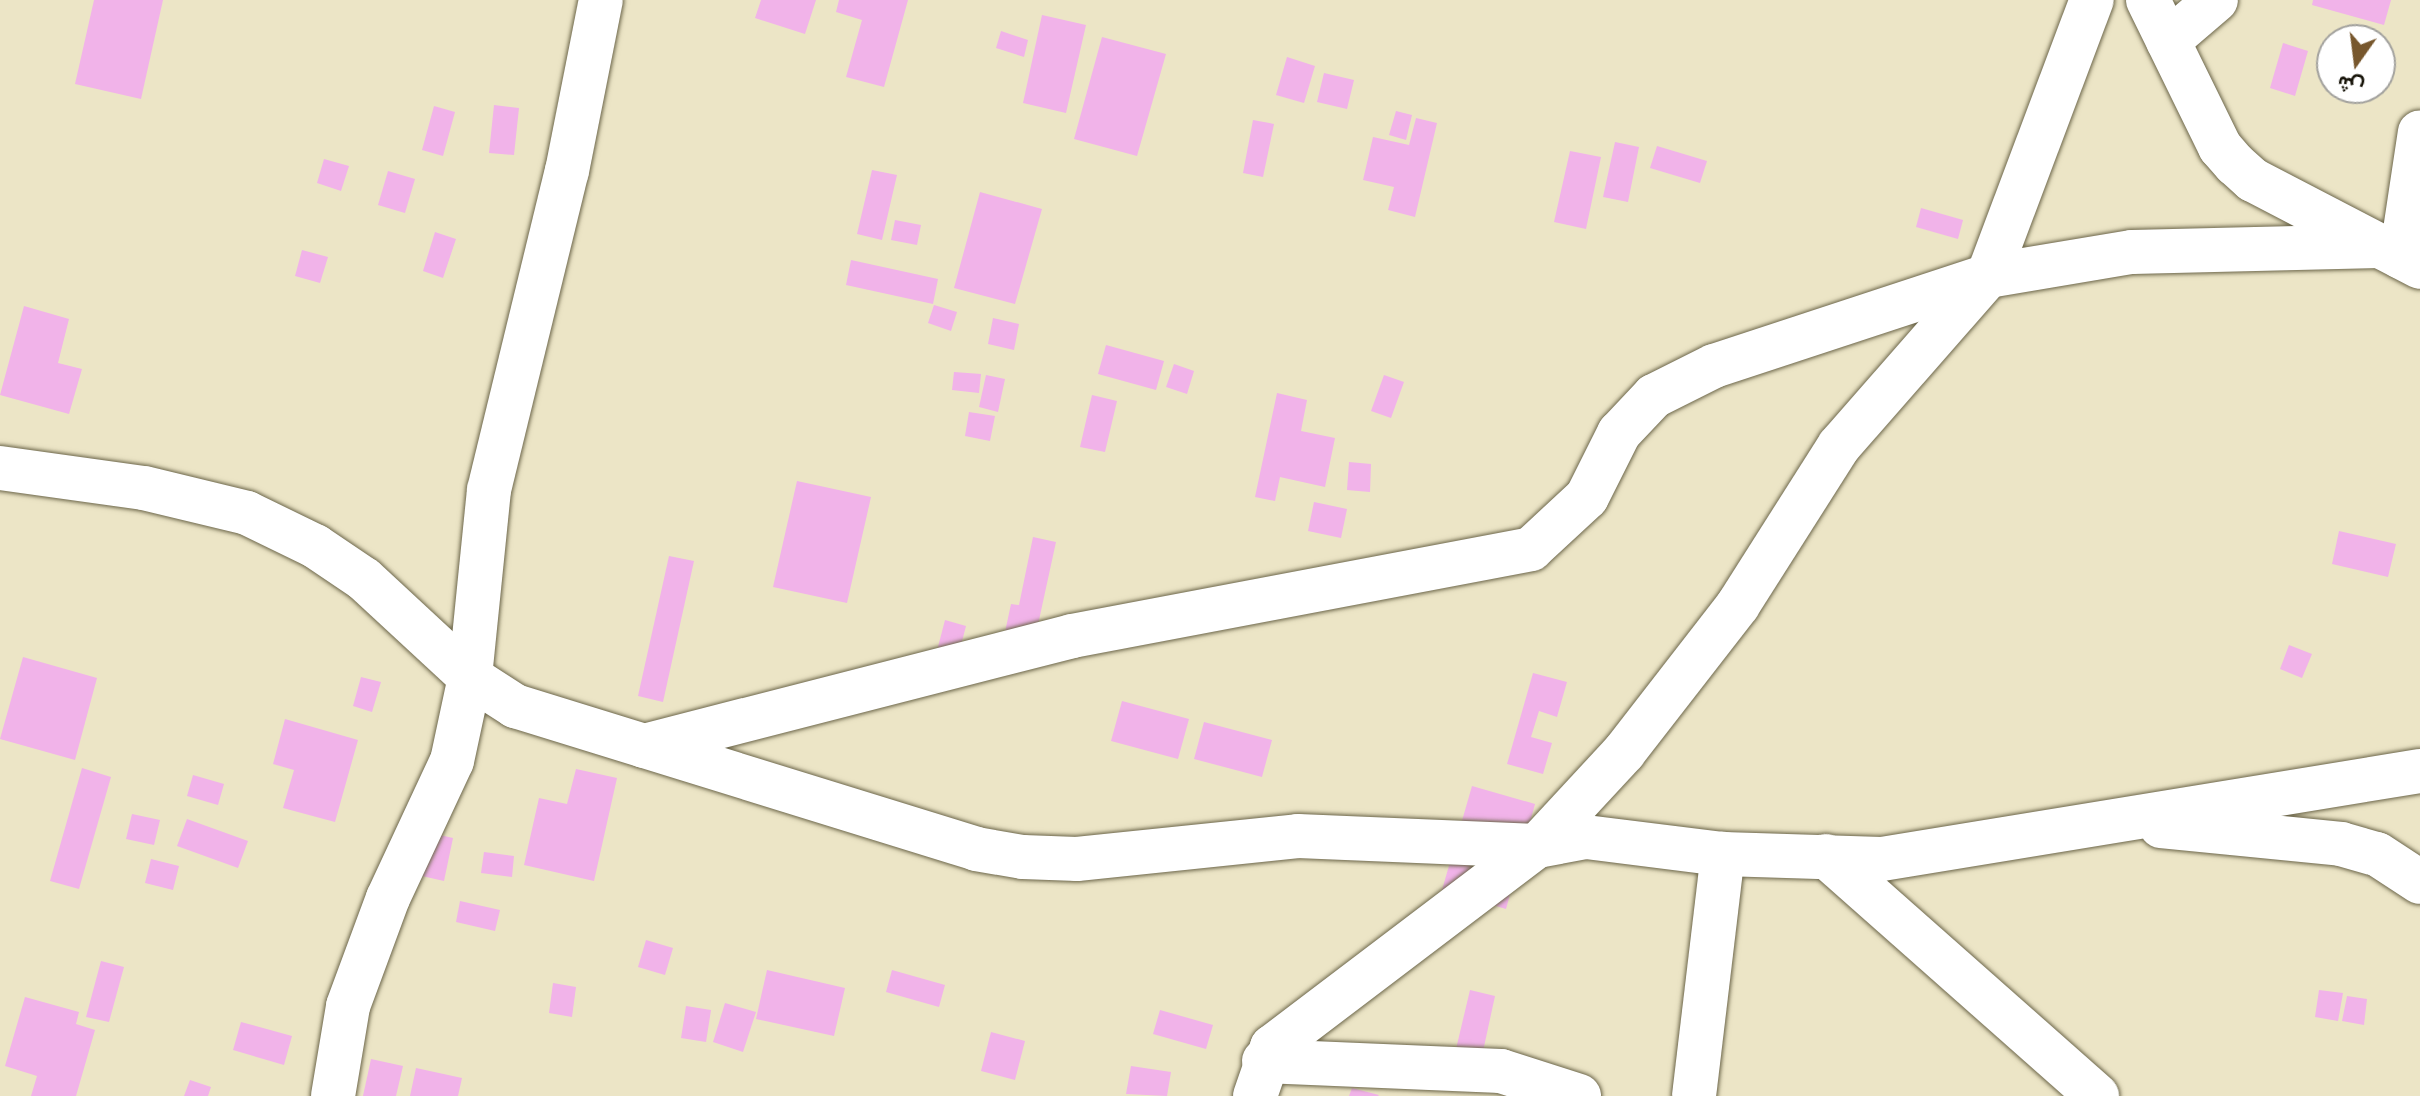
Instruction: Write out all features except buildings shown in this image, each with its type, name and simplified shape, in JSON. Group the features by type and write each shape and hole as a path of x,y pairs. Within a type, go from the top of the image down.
{"street":[{"path":"333,1096 348,1006 388,898 442,791 470,677 489,490 567,171 601,0"},
{"path":"1579,1096 1501,1071 1260,1079 1272,1047 1537,846 1624,752 1738,605 1839,446 1988,276 2003,248 2031,155 2092,0"},
{"path":"2148,0 2220,147 2235,164 2253,180 2400,256"},
{"path":"2168,41 2216,0"},
{"path":"2400,256 2420,132"},
{"path":"644,746 1072,636 1531,549 1587,497 1619,433 1654,396 1714,366 1988,276 2132,252 2400,256"},
{"path":"0,468 144,488 247,513 315,546 364,579 470,677 515,706 976,849 1023,857 1077,859 1298,836 1537,846 1586,837 1723,854 1882,859 2107,819 2420,771"},
{"path":"0,500 73,478"},
{"path":"2107,819 2341,844 2377,854 2420,882"},
{"path":"1694,1096 1723,854"},
{"path":"1826,856 2097,1096"}]}
